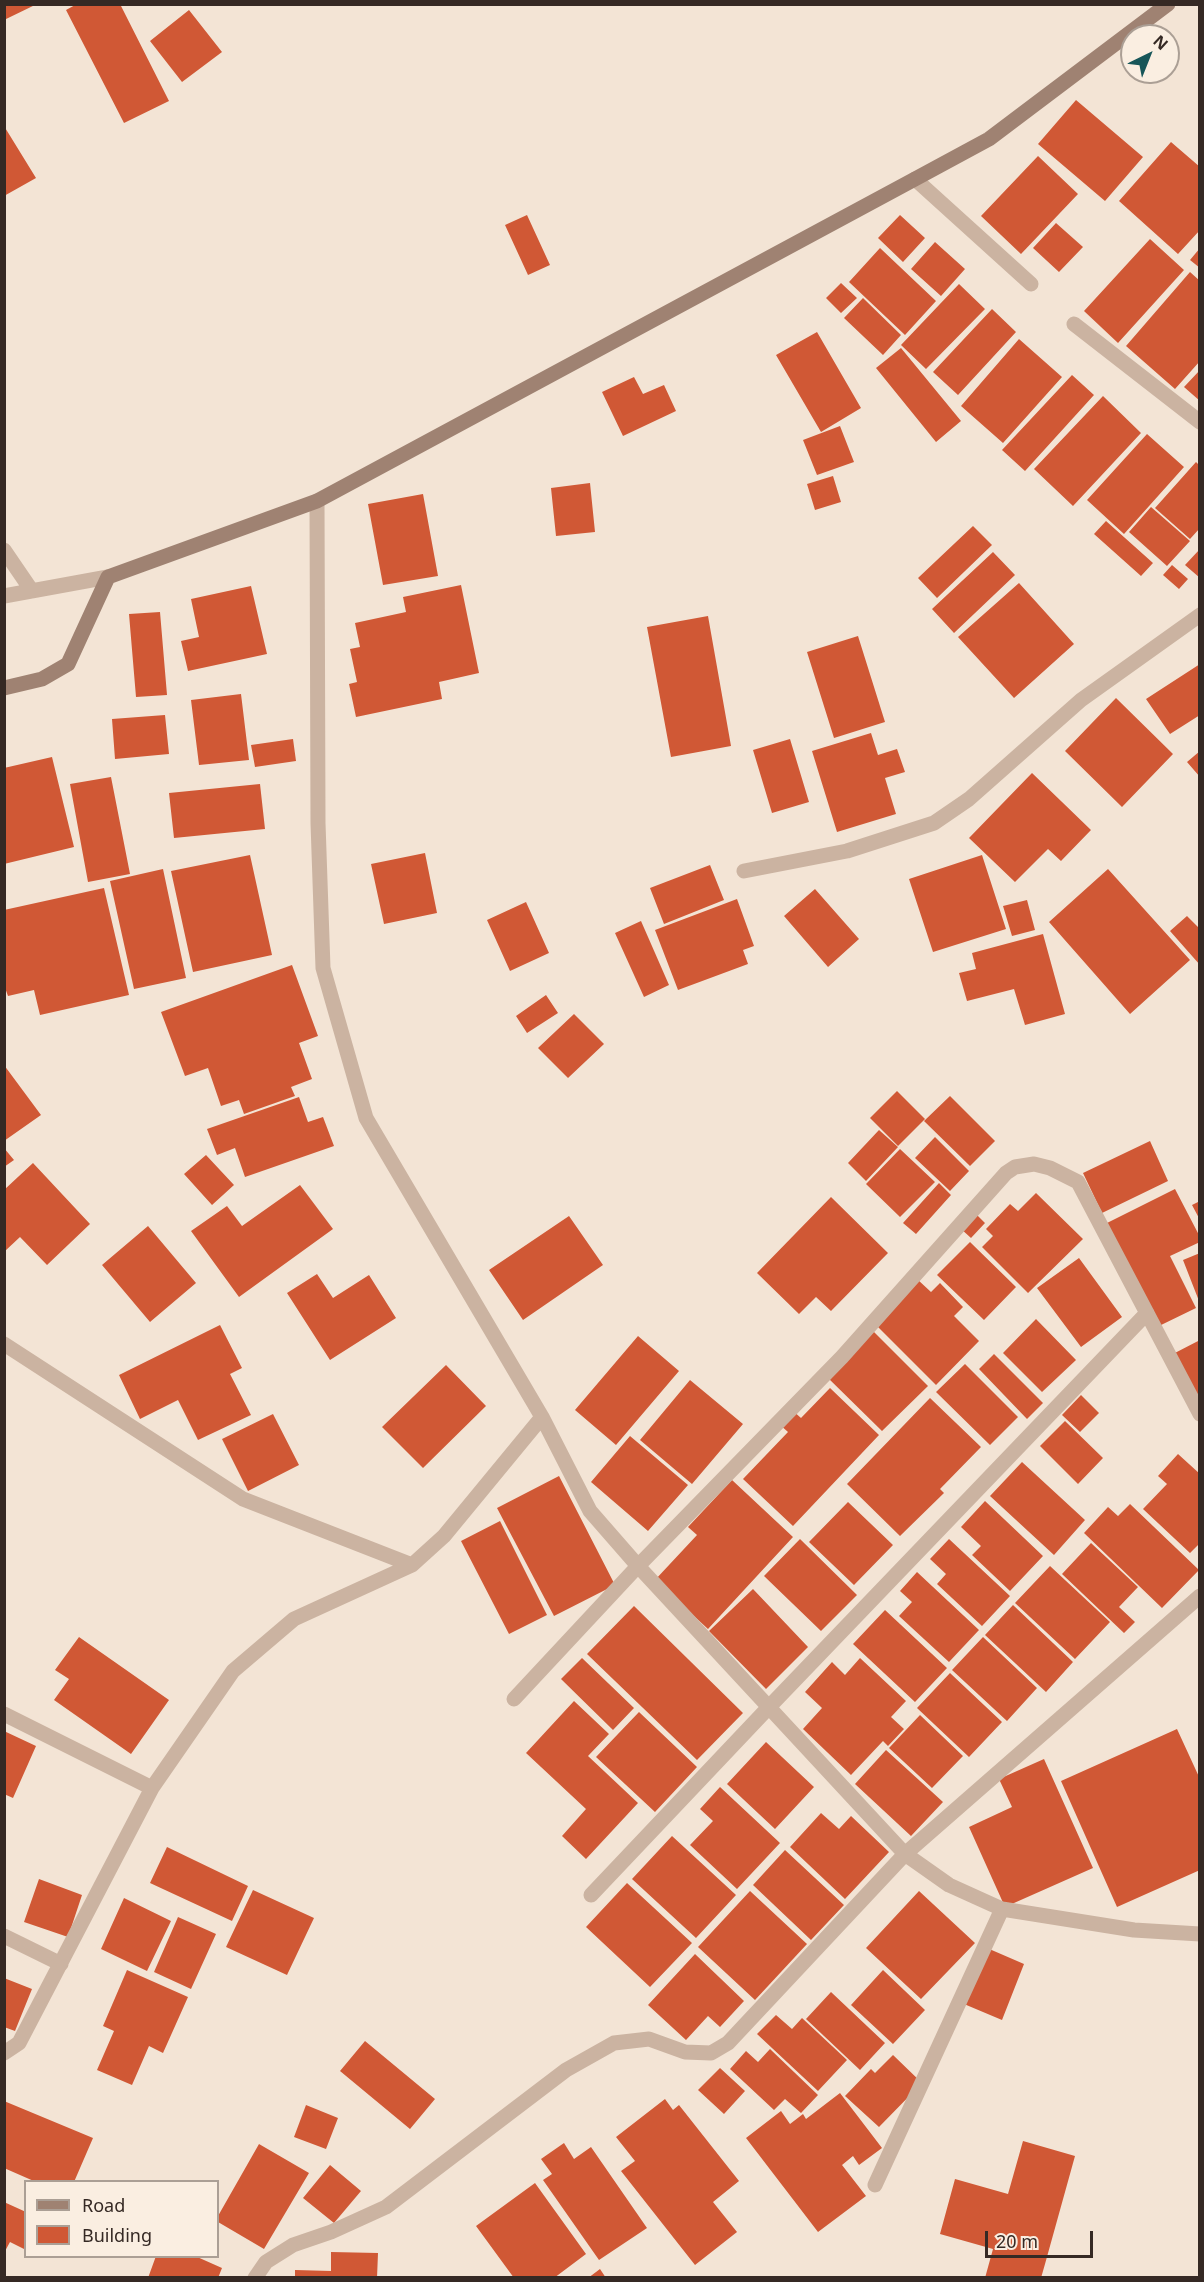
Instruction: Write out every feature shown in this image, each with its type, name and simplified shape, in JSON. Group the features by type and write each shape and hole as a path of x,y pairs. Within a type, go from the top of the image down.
{"street":[{"path":"4,596 108,577 317,501 989,139 1168,4"},
{"path":"915,179 1031,284"},
{"path":"1074,324 1200,422"},
{"path":"317,501 318,823 323,968 366,1118 542,1417 590,1511 638,1566 905,1854 949,1885 1002,1910 1134,1930 1200,1934"},
{"path":"4,550 32,591"},
{"path":"4,688 42,679 68,664 108,577"},
{"path":"744,871 847,851 934,823 969,799 1081,700 1200,615"},
{"path":"514,1699 638,1566 842,1357 1006,1173 1015,1167 1035,1164 1050,1168 1078,1182 1200,1414"},
{"path":"591,1895 1147,1313"},
{"path":"4,1344 243,1499 412,1565"},
{"path":"4,2053 19,2043 152,1788 233,1671 294,1619 412,1565 444,1536 542,1417"},
{"path":"255,2277 266,2262 293,2245 331,2232 386,2206 566,2070 614,2043 649,2039 685,2052 711,2053 728,2043 905,1854 1200,1596"},
{"path":"4,1714 152,1788"},
{"path":"875,2185 1002,1910"},
{"path":"4,1936 61,1964"}],"building":[{"path":"4,4 37,4 4,20"},
{"path":"77,4 120,4 169,101 124,123 66,10"},
{"path":"189,10 222,52 182,82 150,41"},
{"path":"1076,100 1143,157 1105,201 1038,144"},
{"path":"4,126 36,178 4,196"},
{"path":"1171,142 1200,167 1200,230 1178,254 1119,201"},
{"path":"1038,156 1078,194 1021,254 981,216"},
{"path":"527,215 550,265 528,275 505,225"},
{"path":"900,215 925,238 903,262 878,238"},
{"path":"1056,223 1083,247 1059,272 1033,248"},
{"path":"1150,239 1184,270 1118,343 1084,311"},
{"path":"935,242 965,269 941,296 911,269"},
{"path":"880,248 936,301 905,335 849,282"},
{"path":"1200,248 1200,268 1190,260"},
{"path":"1190,272 1200,281 1200,361 1175,389 1126,346"},
{"path":"841,283 857,298 841,313 826,298"},
{"path":"959,284 985,309 926,369 901,345"},
{"path":"863,298 901,335 883,355 844,318"},
{"path":"992,309 1016,332 958,395 933,372"},
{"path":"817,332 861,408 821,432 776,355"},
{"path":"1019,339 1062,377 1003,443 961,406"},
{"path":"901,348 961,421 936,442 876,368"},
{"path":"1200,370 1200,401 1184,387"},
{"path":"1072,375 1094,395 1025,471 1002,450"},
{"path":"634,377 643,394 664,385 676,411 623,436 602,392"},
{"path":"1103,396 1141,433 1073,506 1034,469"},
{"path":"840,426 854,462 817,475 803,440"},
{"path":"1147,434 1184,467 1124,534 1087,500"},
{"path":"1196,462 1200,466 1200,528 1190,539 1155,508"},
{"path":"833,476 841,502 815,510 807,484"},
{"path":"590,483 595,532 556,536 551,488"},
{"path":"423,494 438,576 383,585 368,504"},
{"path":"1151,507 1190,541 1167,566 1129,532"},
{"path":"1106,521 1153,563 1141,576 1094,534"},
{"path":"973,526 992,545 937,598 918,578"},
{"path":"1200,549 1200,578 1185,565"},
{"path":"993,552 1015,575 954,633 932,609"},
{"path":"1172,565 1188,579 1179,589 1163,575"},
{"path":"1019,583 1074,644 1014,698 958,637"},
{"path":"461,585 479,673 439,682 442,699 356,717 349,684 357,682 350,649 360,647 355,623 406,612 403,597"},
{"path":"251,586 267,654 188,671 181,641 199,637 191,599"},
{"path":"160,612 167,695 136,697 129,614"},
{"path":"708,616 731,746 671,757 647,627"},
{"path":"858,636 885,722 834,738 807,652"},
{"path":"1200,664 1200,715 1170,734 1146,699"},
{"path":"241,694 249,760 199,765 191,700"},
{"path":"1116,698 1173,754 1122,807 1065,751"},
{"path":"165,715 169,754 115,759 112,719"},
{"path":"871,733 878,755 897,749 905,772 885,778 896,814 837,832 812,751"},
{"path":"293,739 296,761 255,767 251,745"},
{"path":"790,739 809,802 772,813 753,750"},
{"path":"1200,751 1200,777 1187,762"},
{"path":"52,757 74,847 4,864 4,768"},
{"path":"1032,773 1091,830 1061,861 1048,849 1015,882 969,838"},
{"path":"111,777 130,874 88,882 70,784"},
{"path":"260,784 265,829 174,838 169,793"},
{"path":"425,853 437,913 384,924 371,864"},
{"path":"250,855 272,955 193,972 171,871"},
{"path":"982,855 1006,929 933,952 909,879"},
{"path":"710,865 724,900 664,924 650,888"},
{"path":"163,869 186,978 134,989 110,881"},
{"path":"1108,869 1190,960 1130,1014 1049,922"},
{"path":"104,888 129,995 40,1015 34,990 8,996 4,985 4,910"},
{"path":"815,889 859,939 828,967 784,916"},
{"path":"737,899 754,946 743,950 748,964 678,990 655,930"},
{"path":"1027,900 1035,930 1012,936 1003,906"},
{"path":"526,902 549,953 510,971 487,920"},
{"path":"1187,916 1200,929 1200,965 1170,931"},
{"path":"641,921 669,985 644,997 615,933"},
{"path":"1043,934 1065,1014 1025,1025 1014,989 967,1001 959,973 976,969 972,953"},
{"path":"292,965 318,1036 299,1043 312,1079 291,1087 295,1096 244,1114 239,1100 221,1106 208,1068 185,1076 161,1012"},
{"path":"546,995 558,1013 527,1033 516,1016"},
{"path":"574,1014 604,1044 568,1078 538,1048"},
{"path":"4,1065 41,1115 4,1141"},
{"path":"897,1091 925,1119 898,1146 870,1118"},
{"path":"950,1096 995,1141 970,1166 924,1121"},
{"path":"299,1097 308,1122 323,1117 334,1146 245,1177 235,1148 217,1155 207,1129"},
{"path":"879,1130 898,1147 866,1181 848,1163"},
{"path":"935,1137 969,1171 950,1191 915,1158"},
{"path":"1150,1141 1168,1181 1102,1213 1083,1173"},
{"path":"4,1148 14,1160 4,1167"},
{"path":"900,1149 935,1182 900,1217 866,1184"},
{"path":"206,1155 234,1185 212,1205 184,1174"},
{"path":"33,1163 90,1224 47,1265 20,1237 4,1252 4,1190"},
{"path":"939,1183 951,1195 916,1234 903,1223"},
{"path":"300,1185 333,1229 239,1297 191,1231 227,1206 242,1226"},
{"path":"1175,1189 1200,1237 1200,1242 1170,1256 1196,1308 1159,1326 1107,1223"},
{"path":"1036,1193 1083,1239 1028,1293 982,1247 993,1236 986,1229 1010,1204 1018,1211"},
{"path":"831,1197 888,1253 831,1311 816,1297 799,1314 757,1273"},
{"path":"1200,1201 1200,1220 1192,1205"},
{"path":"975,1213 985,1223 971,1238 960,1228"},
{"path":"569,1216 603,1265 523,1320 489,1270"},
{"path":"148,1226 196,1283 150,1322 102,1265"},
{"path":"970,1242 1016,1287 984,1320 937,1275"},
{"path":"1200,1253 1200,1301 1199,1301 1183,1260"},
{"path":"1079,1258 1122,1317 1081,1347 1037,1288"},
{"path":"317,1274 333,1298 369,1275 396,1318 330,1360 287,1293"},
{"path":"917,1279 931,1292 940,1283 963,1307 954,1316 979,1341 936,1385 873,1322"},
{"path":"1036,1319 1076,1360 1042,1392 1003,1353"},
{"path":"220,1325 242,1368 230,1374 251,1415 198,1440 178,1400 140,1419 119,1375"},
{"path":"873,1331 928,1386 882,1431 827,1377"},
{"path":"638,1336 679,1371 616,1445 575,1410"},
{"path":"1200,1340 1200,1406 1171,1355"},
{"path":"994,1354 1043,1403 1027,1419 979,1369"},
{"path":"965,1364 1018,1417 990,1445 936,1392"},
{"path":"446,1365 486,1406 423,1468 382,1427"},
{"path":"690,1380 743,1424 692,1484 640,1440"},
{"path":"830,1388 879,1435 793,1526 743,1479 788,1432 779,1424 792,1410 801,1418"},
{"path":"1081,1395 1099,1413 1080,1432 1062,1415"},
{"path":"930,1398 981,1447 940,1489 944,1493 900,1536 847,1484"},
{"path":"273,1414 299,1465 248,1491 222,1439"},
{"path":"1065,1421 1103,1458 1078,1484 1040,1446"},
{"path":"630,1436 688,1485 648,1531 591,1482"},
{"path":"1178,1454 1200,1474 1200,1543 1190,1553 1143,1509 1167,1484 1158,1476"},
{"path":"1022,1462 1085,1520 1054,1555 990,1496"},
{"path":"559,1476 615,1585 554,1616 497,1508"},
{"path":"732,1480 793,1537 708,1629 655,1580 697,1535 688,1527"},
{"path":"985,1501 1043,1556 1010,1591 972,1555 981,1546 961,1527"},
{"path":"848,1502 893,1545 854,1585 809,1542"},
{"path":"1130,1504 1199,1570 1162,1608 1084,1533 1108,1507 1118,1516"},
{"path":"500,1521 547,1615 509,1634 461,1541"},
{"path":"800,1539 857,1595 821,1631 764,1576"},
{"path":"949,1539 1010,1596 982,1626 937,1584 946,1574 930,1559"},
{"path":"1091,1543 1138,1587 1119,1607 1135,1622 1124,1633 1062,1574"},
{"path":"1050,1566 1110,1622 1075,1659 1015,1603"},
{"path":"917,1572 979,1630 949,1662 899,1616 912,1602 900,1591"},
{"path":"753,1589 808,1647 766,1689 709,1631"},
{"path":"1013,1605 1073,1662 1046,1692 985,1635"},
{"path":"634,1606 743,1713 697,1760 587,1654"},
{"path":"885,1610 947,1668 915,1702 853,1644"},
{"path":"79,1637 169,1700 131,1754 54,1700 69,1679 55,1670"},
{"path":"983,1637 1037,1688 1007,1721 952,1670"},
{"path":"582,1658 634,1708 613,1730 561,1679"},
{"path":"860,1658 906,1701 891,1717 904,1729 888,1746 883,1741 851,1775 803,1729 822,1708 805,1692 832,1662 845,1675"},
{"path":"950,1673 1002,1722 969,1757 917,1708"},
{"path":"574,1701 609,1734 588,1756 638,1803 586,1859 562,1836 586,1809 526,1753"},
{"path":"639,1712 697,1767 655,1812 596,1757"},
{"path":"920,1715 963,1756 932,1788 889,1748"},
{"path":"1177,1729 1200,1779 1200,1870 1117,1907 1061,1781"},
{"path":"4,1731 36,1746 13,1798 4,1794"},
{"path":"766,1742 814,1787 775,1829 727,1784"},
{"path":"886,1750 943,1802 911,1836 855,1784"},
{"path":"1044,1759 1093,1868 1005,1907 969,1827 1012,1807 999,1779"},
{"path":"720,1787 780,1843 737,1889 690,1845 713,1821 700,1809"},
{"path":"821,1813 839,1829 851,1816 889,1852 845,1899 790,1847"},
{"path":"672,1836 736,1895 696,1938 632,1879"},
{"path":"167,1847 248,1886 232,1921 150,1883"},
{"path":"785,1850 844,1905 811,1940 753,1885"},
{"path":"39,1879 82,1895 68,1937 24,1922"},
{"path":"627,1883 692,1943 650,1987 586,1927"},
{"path":"253,1890 314,1918 287,1975 226,1947"},
{"path":"750,1891 807,1944 755,2000 698,1947"},
{"path":"919,1891 975,1943 921,1999 866,1948"},
{"path":"124,1898 171,1921 147,1971 101,1949"},
{"path":"178,1917 216,1934 191,1989 154,1972"},
{"path":"987,1948 1024,1964 1002,2020 964,2004"},
{"path":"695,1954 744,2001 720,2027 708,2016 686,2040 648,2005"},
{"path":"127,1970 188,1997 163,2053 149,2046 132,2085 97,2070 114,2031 103,2026"},
{"path":"883,1970 925,2010 893,2044 851,2005"},
{"path":"4,1978 32,1989 15,2031 4,2027"},
{"path":"831,1992 885,2043 860,2070 806,2019"},
{"path":"776,2015 792,2029 802,2018 847,2060 818,2091 757,2034"},
{"path":"365,2041 435,2099 410,2129 340,2071"},
{"path":"770,2049 818,2095 801,2113 785,2099 774,2110 730,2069 746,2051 758,2062"},
{"path":"893,2055 922,2083 879,2127 845,2096 871,2069 875,2073"},
{"path":"720,2068 745,2091 724,2114 698,2090"},
{"path":"840,2093 882,2148 859,2165 853,2156 842,2165 866,2196 818,2232 746,2138 781,2111 790,2124 803,2114 806,2119"},
{"path":"665,2099 673,2110 679,2105 739,2181 713,2202 737,2232 695,2265 621,2171 635,2161 616,2137"},
{"path":"4,2101 93,2138 75,2180 31,2180 4,2168"},
{"path":"306,2105 338,2118 326,2149 294,2137"},
{"path":"1023,2141 1075,2156 1041,2278 985,2278 993,2249 940,2234 955,2179 1008,2194"},
{"path":"564,2143 574,2159 591,2147 647,2228 599,2260 543,2180 552,2174 541,2159"},
{"path":"259,2144 309,2173 264,2249 219,2223 219,2214"},
{"path":"330,2165 361,2191 334,2223 303,2198"},
{"path":"535,2183 586,2254 554,2278 514,2278 476,2226"},
{"path":"4,2202 24,2211 24,2249 10,2242 4,2253"},
{"path":"331,2252 378,2253 377,2278 295,2278 295,2270 331,2271"},
{"path":"155,2258 200,2258 222,2268 218,2278 148,2278"},
{"path":"600,2269 606,2278 588,2278"}]}
